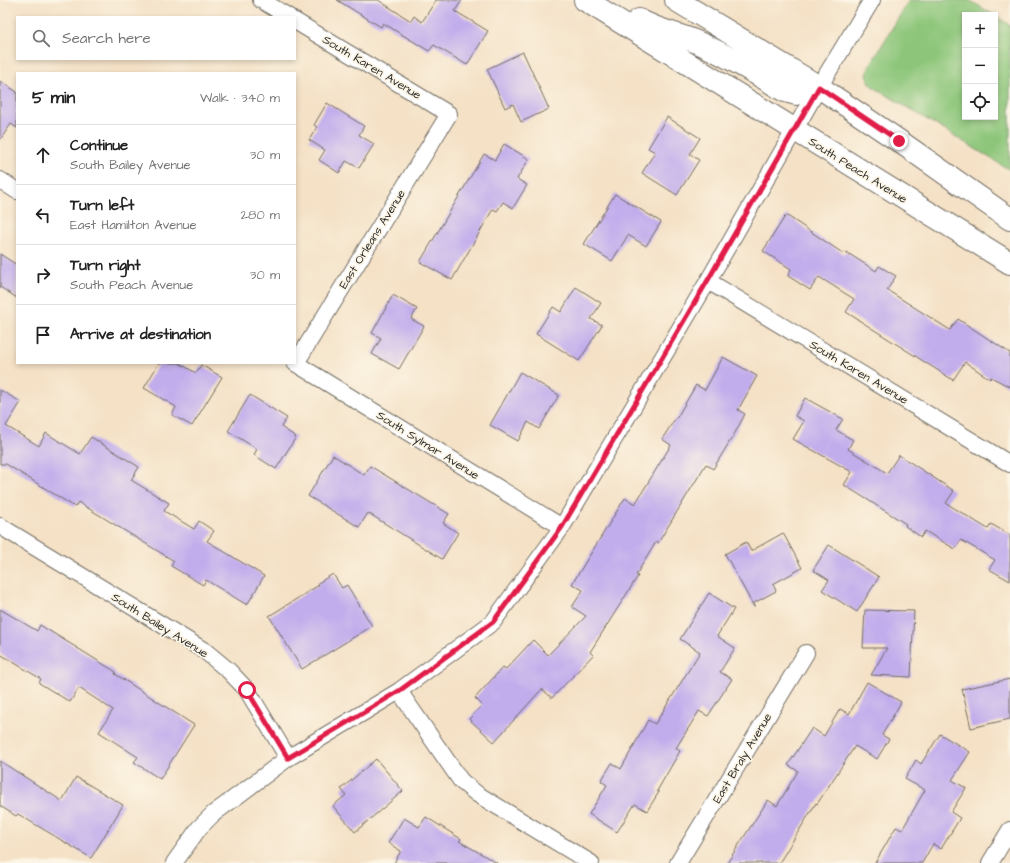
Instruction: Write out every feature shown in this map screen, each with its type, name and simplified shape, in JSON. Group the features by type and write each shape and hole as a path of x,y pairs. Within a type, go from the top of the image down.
{"main road":[{"name":"South Peach Avenue","path":"585,0 1010,264"},
{"path":"606,0 647,25 697,42 717,51 785,91 796,94 807,92 819,87"},
{"path":"676,0 819,87 1010,219"}],"street":[{"path":"261,0 287,16"},
{"path":"174,863 199,828 213,814 288,758 399,691 493,622 562,527 708,280 819,87 872,0"},
{"name":"South Karen Avenue","path":"296,22 449,114"},
{"name":"East Orleans Avenue","path":"296,361 449,114"},
{"path":"0,180 16,189"},
{"name":"South Karen Avenue","path":"708,280 1010,464"},
{"name":"South Sylmar Avenue","path":"296,364 562,527"},
{"name":"South Bailey Avenue","path":"0,526 205,651 229,670 247,690 288,758"},
{"name":"East Braly Avenue","path":"678,863 806,653"},
{"path":"399,691 461,781 477,794 591,863"},
{"path":"990,863 1010,830"}],"green space":[{"path":"909,0 969,0 989,12 962,12 962,120 998,120 998,18 1010,25 1010,170 872,86 867,75 869,67"}],"building":[{"path":"337,0 378,0 411,21 414,16 422,22 436,0 462,0 455,11 488,31 467,65 434,45 429,51 383,23 381,27"},
{"path":"523,52 549,109 521,122 513,104 505,108 487,69"},
{"path":"0,81 16,91 16,127 11,124 0,140"},
{"path":"327,103 364,126 359,135 374,144 359,168 346,161 339,173 319,160 325,150 309,140 317,127 314,125"},
{"path":"667,117 700,138 690,154 699,160 677,195 642,173 655,152 648,148"},
{"path":"504,144 529,159 517,179 527,185 513,208 503,202 497,211 493,209 452,280 420,262 484,154 495,160"},
{"path":"615,194 661,222 646,246 628,235 612,261 584,244"},
{"path":"786,215 844,254 846,252 876,271 879,266 896,276 887,290 950,330 958,319 1010,353 1010,387 991,377 990,379 965,362 953,380 846,312 854,299 819,277 810,290 788,276 791,269 763,251"},
{"path":"0,254 16,264 16,297 0,287"},
{"path":"576,287 601,303 591,319 602,325 579,361 536,334 553,307 561,312"},
{"path":"393,295 417,309 411,319 424,326 399,369 372,354 381,338 372,333"},
{"path":"723,357 757,376 738,410 745,414 735,433 713,469 706,464 658,543 656,542 636,575 638,576 590,652 593,655 552,698 542,689 494,742 469,719 482,705 475,698 503,667 506,669 533,640 548,655 586,616 572,607 583,590 572,584 625,498 635,504 671,445 662,439 696,385 705,390"},
{"path":"158,364 181,364 196,373 201,365 222,377 192,426 172,415 176,407 144,388"},
{"path":"520,372 559,395 539,429 528,422 518,441 490,425"},
{"path":"0,390 21,402 6,426 39,446 46,433 80,454 91,437 139,467 131,480 169,503 164,511 194,529 199,521 214,531 207,541 264,576 247,605 206,580 203,585 171,566 174,561 78,502 75,507 6,464 0,464"},
{"path":"250,395 287,418 281,427 296,437 276,469 254,455 257,449 228,431"},
{"path":"805,398 843,419 836,430 853,440 848,449 887,473 899,455 954,491 946,503 988,529 991,524 1010,535 1010,581 989,569 995,560 961,540 955,549 925,531 921,537 905,526 906,524 844,485 852,472 793,439 804,421 795,416"},
{"path":"333,455 364,475 370,466 449,514 443,523 458,533 442,559 368,513 359,527 308,496"},
{"path":"783,533 802,568 773,584 776,591 754,603 754,607 725,554 746,542 751,551"},
{"path":"829,545 879,577 857,612 822,590 829,580 813,570"},
{"path":"333,574 342,588 347,585 372,626 302,669 269,616 319,585 318,583"},
{"path":"709,593 734,609 717,636 735,648 720,672 732,679 708,716 699,711 676,748 680,751 657,791 659,792 647,811 635,804 617,832 589,814 607,785 601,781 612,763 621,769 648,720 655,724 700,652 680,639"},
{"path":"0,609 37,631 40,625 116,672 115,674 194,725 160,779 134,762 138,757 99,732 113,710 79,688 70,702 39,683 41,679 0,654"},
{"path":"865,610 914,611 911,677 871,675 887,648 863,648"},
{"path":"1010,679 1010,719 971,728 962,689"},
{"path":"867,682 901,702 882,735 889,739 877,759 855,746 817,804 816,803 779,863 727,863 768,800 777,806 798,771 788,765 812,728 824,736 840,709 849,714"},
{"path":"940,734 970,752 952,780 966,788 951,812 960,818 941,849 933,844 922,863 875,863 896,827 902,830 925,790 905,779 916,760 921,764"},
{"path":"376,759 403,791 355,832 333,806 346,795 341,789"},
{"path":"0,761 62,801 76,777 123,805 91,858 18,814 16,816 0,806"},
{"path":"426,817 461,839 459,841 497,863 394,863 401,851 388,843 404,818 419,827"}],"route":[{"path":"247,690 288,758 399,691 493,622 562,527 708,280 819,87 899,141"}]}
